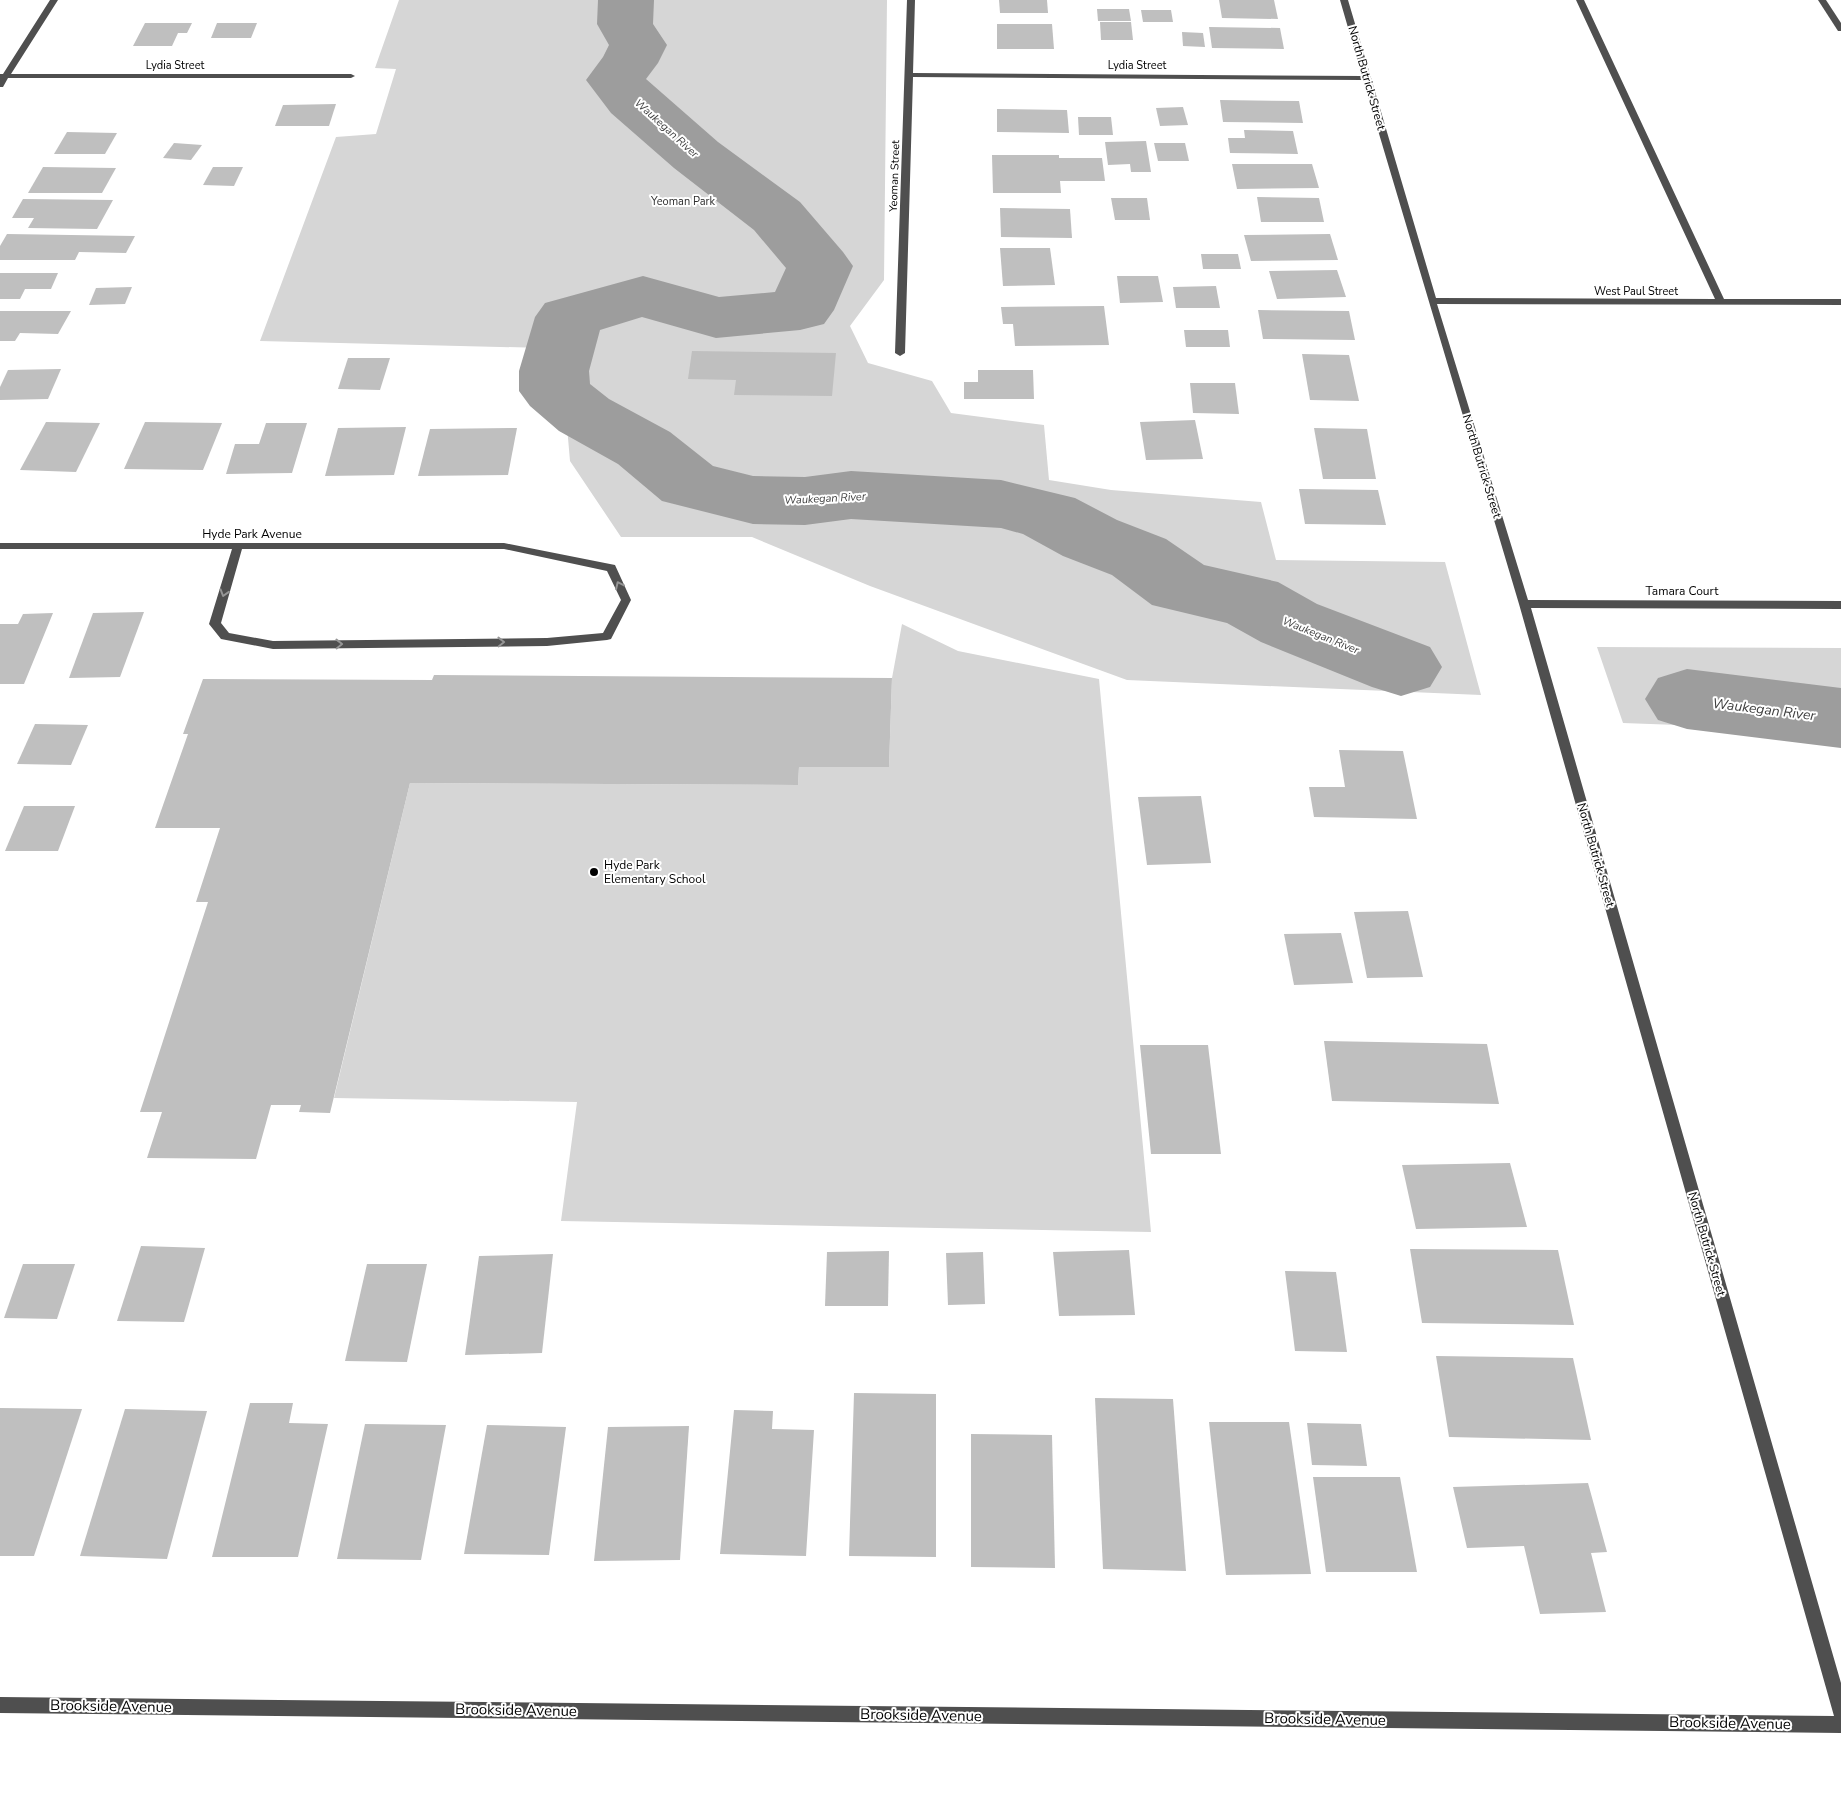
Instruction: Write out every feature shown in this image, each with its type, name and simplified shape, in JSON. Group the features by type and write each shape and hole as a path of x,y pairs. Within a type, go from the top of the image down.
{"street":[{"path":"0,85 3,76 54,0"},
{"name":"Yeoman Street","path":"900,353 910,0"},
{"name":"North Butrick Street","path":"1344,0 1432,301 1524,604 1841,1712"},
{"path":"1580,0 1721,302"},
{"path":"1822,0 1841,29"},
{"name":"Lydia Street","path":"908,75 1366,78"},
{"name":"Lydia Street","path":"3,76 351,76"},
{"name":"West Paul Street","path":"1432,301 1841,302"},
{"name":"Hyde Park Avenue","path":"0,546 238,546 504,546 611,568 626,600 606,636 547,642 273,645 225,636 215,624 238,546"},
{"name":"Tamara Court","path":"1524,604 1841,605"},
{"name":"Brookside Avenue","path":"0,1705 1841,1725"}],"green space":[{"name":"Yeoman Park","path":"399,0 887,0 884,280 850,326 868,363 932,381 951,413 1044,425 1049,480 1111,490 1261,502 1276,560 1445,562 1481,695 1127,680 870,586 752,537 621,537 570,461 566,415 547,401 544,348 260,341 336,137 376,134 396,69 375,68"},
{"path":"902,624 958,651 1099,679 1151,1232 561,1221 577,1102 334,1098 410,783 798,785 799,767 889,767 892,678"},
{"path":"1597,647 1841,648 1841,731 1623,723"}],"building":[{"path":"999,0 1047,0 1048,13 1000,13"},
{"path":"1219,0 1274,0 1278,19 1222,18"},
{"path":"1097,9 1129,9 1131,21 1098,21"},
{"path":"1141,10 1171,10 1173,22 1143,22"},
{"path":"1100,22 1131,22 1133,40 1101,40"},
{"path":"145,23 192,23 187,33 178,33 172,46 133,46"},
{"path":"217,23 257,23 251,38 211,38"},
{"path":"997,24 1052,24 1054,49 997,49"},
{"path":"1209,27 1280,28 1284,49 1212,48"},
{"path":"1182,32 1203,33 1205,47 1183,46"},
{"path":"1220,100 1299,101 1303,123 1223,122"},
{"path":"336,104 329,126 275,126 283,105"},
{"path":"1183,107 1188,125 1160,126 1156,108"},
{"path":"997,109 1067,110 1069,133 997,132"},
{"path":"1078,117 1111,117 1113,135 1079,135"},
{"path":"1244,130 1293,131 1298,154 1230,153 1228,138 1245,138"},
{"path":"67,132 117,133 105,154 54,154"},
{"path":"1146,141 1151,172 1131,172 1130,164 1108,165 1105,142"},
{"path":"174,143 202,145 191,160 163,158"},
{"path":"1154,143 1185,143 1189,161 1158,161"},
{"path":"992,155 1059,155 1059,158 1102,158 1105,181 1060,181 1061,193 993,193"},
{"path":"1232,164 1312,164 1319,188 1237,189"},
{"path":"43,167 116,168 102,193 28,193"},
{"path":"213,167 243,167 234,186 203,185"},
{"path":"1257,197 1319,198 1324,222 1261,222"},
{"path":"1111,198 1147,198 1150,220 1115,220"},
{"path":"23,199 113,200 97,229 28,228 34,218 12,218"},
{"path":"1000,208 1070,209 1072,238 1001,237"},
{"path":"7,234 135,236 126,253 79,252 75,260 0,260 0,246"},
{"path":"1330,234 1338,260 1251,261 1244,235"},
{"path":"1000,248 1050,248 1055,285 1003,286"},
{"path":"1201,254 1238,254 1241,269 1203,269"},
{"path":"1337,270 1346,297 1277,299 1269,271"},
{"path":"0,273 58,273 51,289 25,289 20,299 0,299"},
{"path":"1117,276 1158,276 1163,302 1120,303"},
{"path":"1216,286 1220,308 1176,308 1173,287"},
{"path":"132,287 125,304 89,305 96,288"},
{"path":"1104,306 1109,345 1015,346 1013,324 1003,324 1001,307"},
{"path":"1258,310 1349,311 1355,340 1263,339"},
{"path":"0,311 71,311 58,334 20,333 15,341 0,341"},
{"path":"1184,330 1228,330 1230,347 1186,347"},
{"path":"692,351 836,353 832,396 734,395 736,380 688,379"},
{"path":"1302,354 1349,355 1359,401 1310,400"},
{"path":"348,358 390,358 380,390 338,389"},
{"path":"61,369 48,399 0,400 0,387 8,370"},
{"path":"978,370 1033,370 1034,399 964,399 964,382 978,382"},
{"path":"1190,383 1235,383 1239,414 1193,413"},
{"path":"1195,420 1203,459 1146,460 1140,422"},
{"path":"46,422 100,423 76,472 20,470"},
{"path":"145,422 222,423 203,470 124,469"},
{"path":"266,423 307,423 292,473 226,474 235,444 259,444"},
{"path":"406,427 394,475 325,476 338,428"},
{"path":"517,428 508,475 418,476 430,429"},
{"path":"1314,428 1367,429 1376,479 1323,479"},
{"path":"1299,489 1378,490 1386,525 1305,524"},
{"path":"144,612 120,677 69,678 93,613"},
{"path":"53,613 24,684 0,684 0,624 18,624 23,614"},
{"path":"434,675 892,678 889,767 799,767 798,785 410,783 330,1113 299,1112 301,1105 271,1105 256,1159 147,1158 162,1112 140,1112 208,902 196,902 220,828 155,828 188,734 183,734 203,679 432,680"},
{"path":"35,724 88,725 71,765 17,764"},
{"path":"1339,750 1403,751 1417,819 1314,817 1309,787 1345,787"},
{"path":"1201,796 1211,863 1147,865 1138,797"},
{"path":"24,806 75,806 58,851 5,851"},
{"path":"1408,911 1423,977 1367,978 1354,912"},
{"path":"1341,933 1353,983 1294,985 1284,934"},
{"path":"1324,1041 1487,1044 1499,1104 1332,1101"},
{"path":"1140,1045 1208,1045 1221,1154 1151,1154"},
{"path":"1510,1163 1527,1227 1416,1229 1402,1165"},
{"path":"141,1246 205,1248 184,1322 117,1321"},
{"path":"1410,1249 1558,1250 1574,1325 1422,1323"},
{"path":"1129,1250 1135,1315 1059,1316 1053,1252"},
{"path":"889,1251 888,1306 825,1306 827,1252"},
{"path":"983,1252 985,1304 948,1305 946,1253"},
{"path":"553,1254 542,1353 465,1355 479,1256"},
{"path":"23,1264 75,1264 57,1319 4,1318"},
{"path":"367,1264 427,1264 407,1362 345,1361"},
{"path":"1285,1271 1336,1272 1347,1352 1295,1351"},
{"path":"1436,1356 1573,1358 1591,1440 1449,1437"},
{"path":"854,1393 936,1394 936,1557 849,1556"},
{"path":"1095,1398 1173,1399 1186,1571 1103,1569"},
{"path":"250,1403 293,1403 289,1423 328,1424 298,1557 212,1557"},
{"path":"0,1408 82,1409 34,1556 0,1556"},
{"path":"125,1409 207,1411 167,1559 80,1556"},
{"path":"734,1410 773,1411 772,1429 814,1430 806,1556 720,1554"},
{"path":"1209,1422 1289,1422 1311,1574 1226,1575"},
{"path":"1307,1423 1361,1424 1367,1466 1312,1465"},
{"path":"365,1424 446,1425 421,1560 337,1559"},
{"path":"487,1425 566,1427 549,1555 464,1554"},
{"path":"689,1426 680,1560 594,1561 608,1427"},
{"path":"971,1434 1052,1435 1055,1568 971,1567"},
{"path":"1313,1477 1400,1477 1417,1572 1326,1572"},
{"path":"1588,1483 1607,1552 1591,1553 1606,1612 1540,1614 1524,1546 1467,1548 1453,1487"}],"waterway":[{"name":"Waukegan River","path":"626,0 625,24 638,45 629,63 615,80 632,100 696,155 777,216 820,266 800,310 716,318 643,296 569,317 554,371 555,391 584,415 644,448 688,484 753,500 805,501 851,495 1001,504 1048,515 1090,538 1139,557 1180,586 1250,601 1289,623 1401,667"},
{"name":"Waukegan River","path":"1687,699 1841,718"}],"place":[{"name":"Hyde Park Elementary School","path":"594,872"}]}
